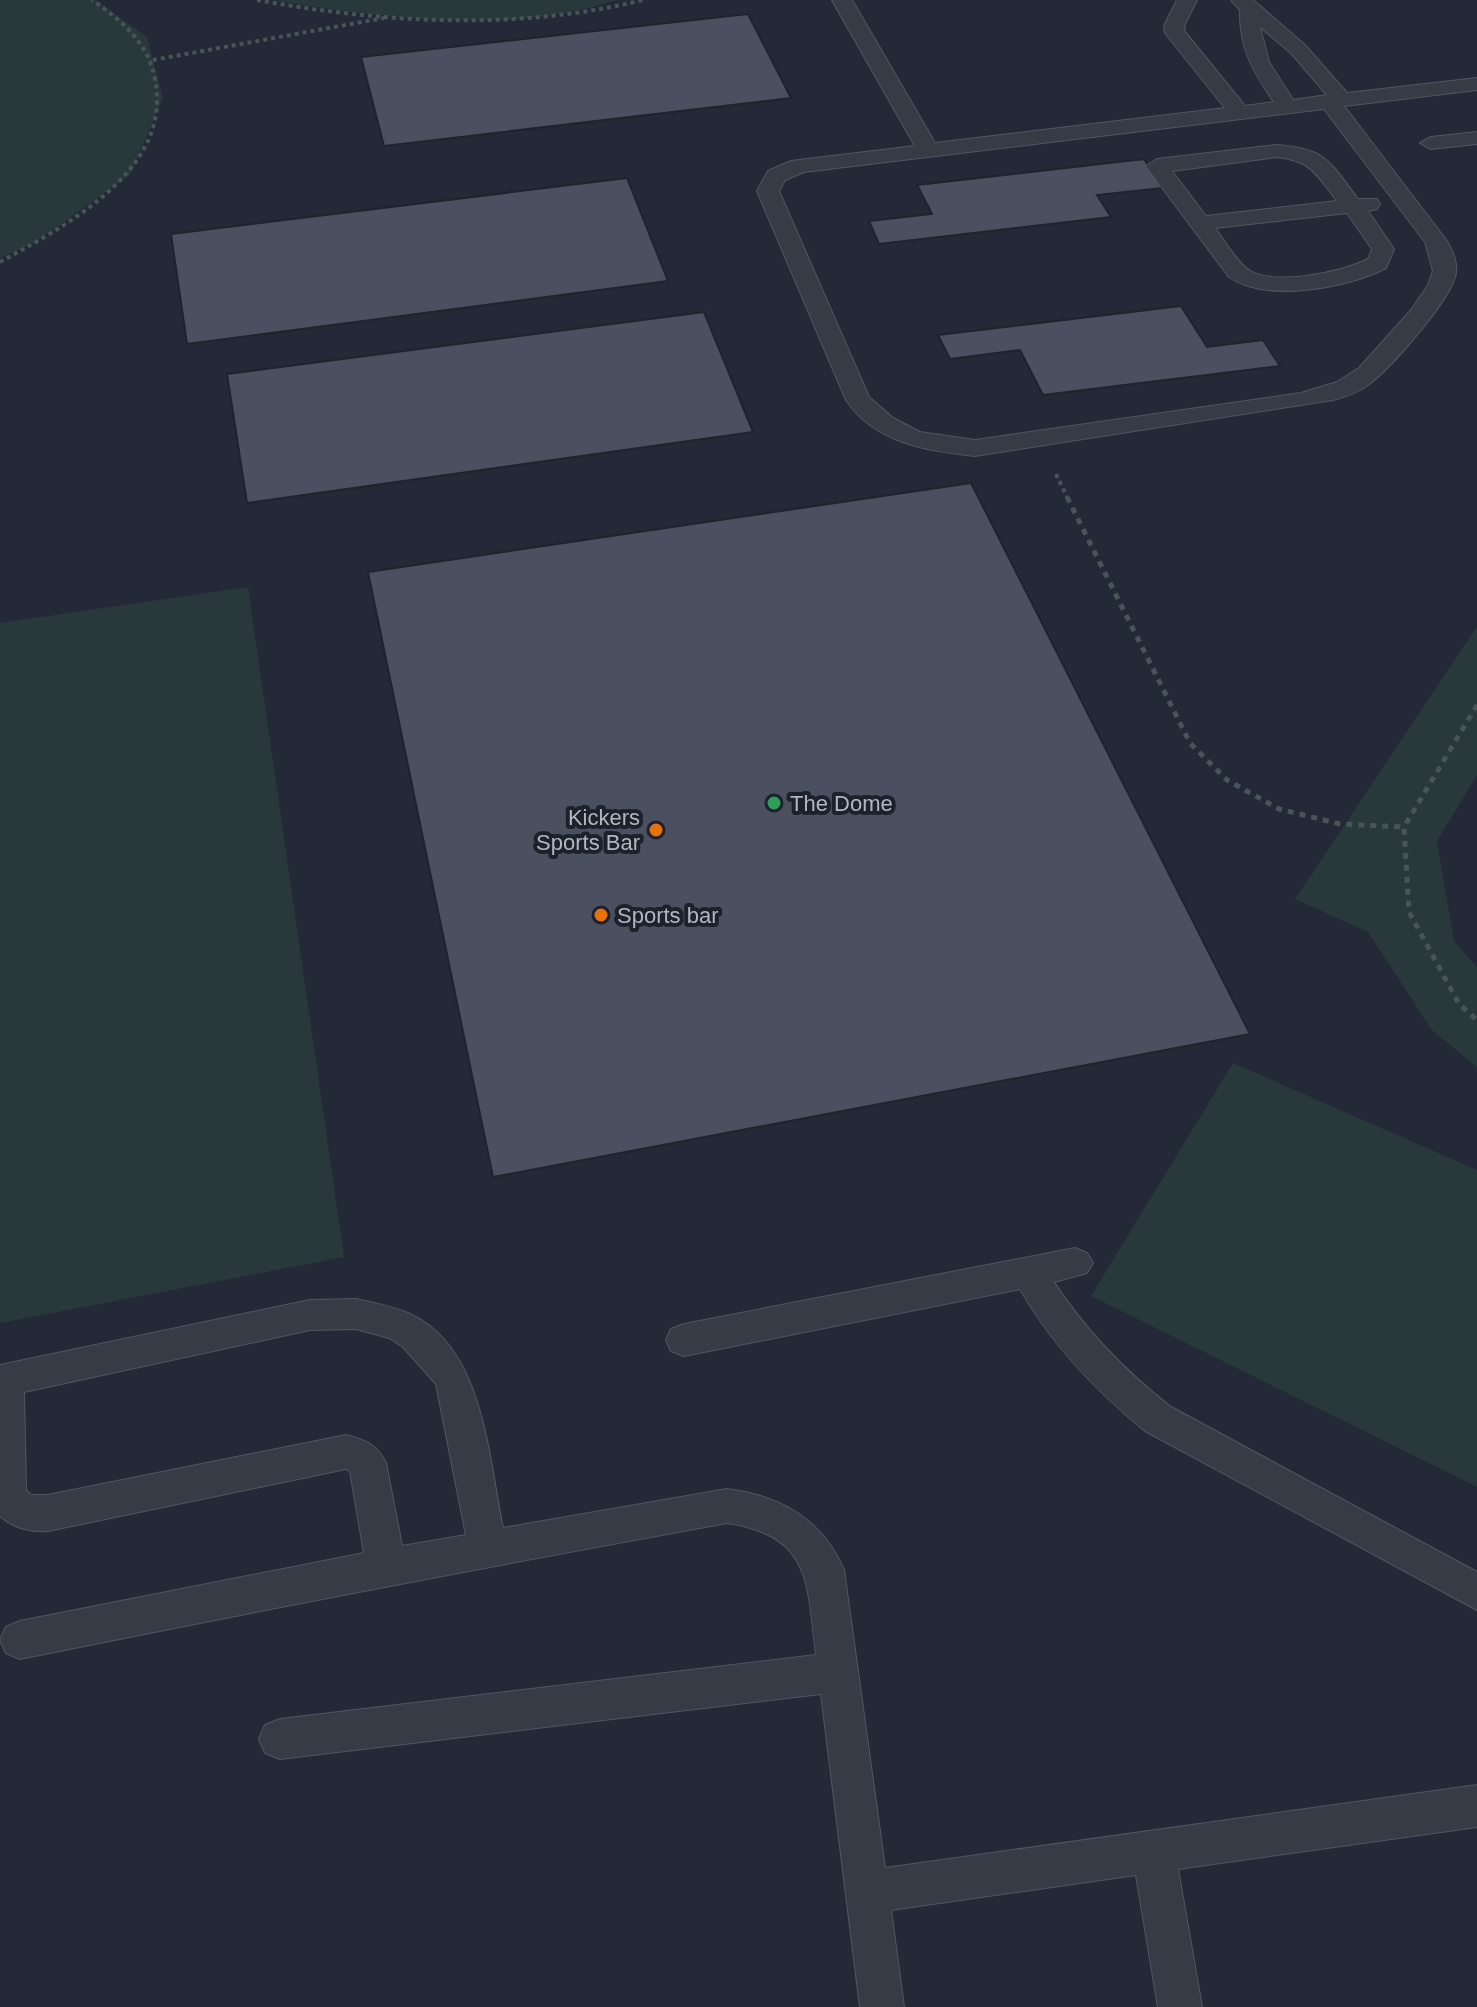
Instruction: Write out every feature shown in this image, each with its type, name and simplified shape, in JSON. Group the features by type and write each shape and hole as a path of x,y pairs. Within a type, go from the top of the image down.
{"lane":[{"path":"842,0 928,150"},
{"path":"1187,0 1174,26 1175,33 1240,113"},
{"path":"1142,147 1237,272 1251,280 1273,284 1359,272 1378,263 1383,249 1380,242 1318,161 1300,153 1142,147 928,150 799,166 776,176 768,191 858,400 876,419 909,438 937,445 975,448 1301,400 1325,395 1361,379 1436,294 1444,273 1441,252 1298,49 1246,5"},
{"path":"1246,5 1249,39 1261,68 1287,106"},
{"path":"1142,147 1240,113 1477,84"},
{"path":"1431,143 1477,138"},
{"path":"1202,223 1405,200"},
{"path":"684,1340 1075,1263"},
{"path":"1029,1271 1067,1335 1124,1393 1158,1419 1477,1592"},
{"path":"386,1567 367,1463 358,1455 346,1452 48,1513 21,1511 12,1505 7,1494 3,1381 310,1315 356,1314 398,1325 431,1349 454,1382 489,1551"},
{"path":"20,1640 386,1567 727,1506 753,1509 777,1518 799,1533 825,1570 882,2007"},
{"path":"280,1739 840,1672"},
{"path":"867,1892 1477,1806"},
{"path":"1153,1850 1180,2007"}],"path":[{"path":"0,262 65,227 117,185 149,142 160,99 153,60 128,25 92,0"},
{"path":"257,0 456,22 512,22 568,16 643,0"},
{"path":"153,60 390,17"},
{"path":"1039,440 1190,743 1227,780 1279,809 1340,824 1404,827"},
{"path":"1477,705 1404,827 1409,912 1459,1004 1477,1020"}],"shaded area":[{"path":"0,0 96,0 147,37 163,98 130,175 34,243 0,258"},
{"path":"272,0 617,0 575,11 489,21 358,13"},
{"path":"248,587 344,1257 0,1323 0,623"},
{"path":"1477,627 1477,775 1437,841 1454,941 1477,967 1477,1067 1432,1030 1368,932 1295,899"},
{"path":"1233,1063 1477,1170 1477,1487 1091,1296"}],"building":[{"path":"748,14 791,98 384,146 361,57"},
{"path":"1144,159 1162,188 1097,195 1111,217 879,244 869,221 932,214 917,185"},
{"path":"627,178 668,281 187,344 171,234"},
{"path":"1181,306 1207,347 1263,340 1280,366 1043,395 1020,350 950,359 938,335"},
{"path":"704,312 753,432 247,503 227,374"},
{"name":"The Dome","path":"971,483 1250,1034 493,1177 368,572"}],"place":[{"name":"The Dome","path":"774,803"},
{"name":"Kickers Sports Bar","path":"656,830"},
{"name":"Sports bar","path":"601,915"}]}
